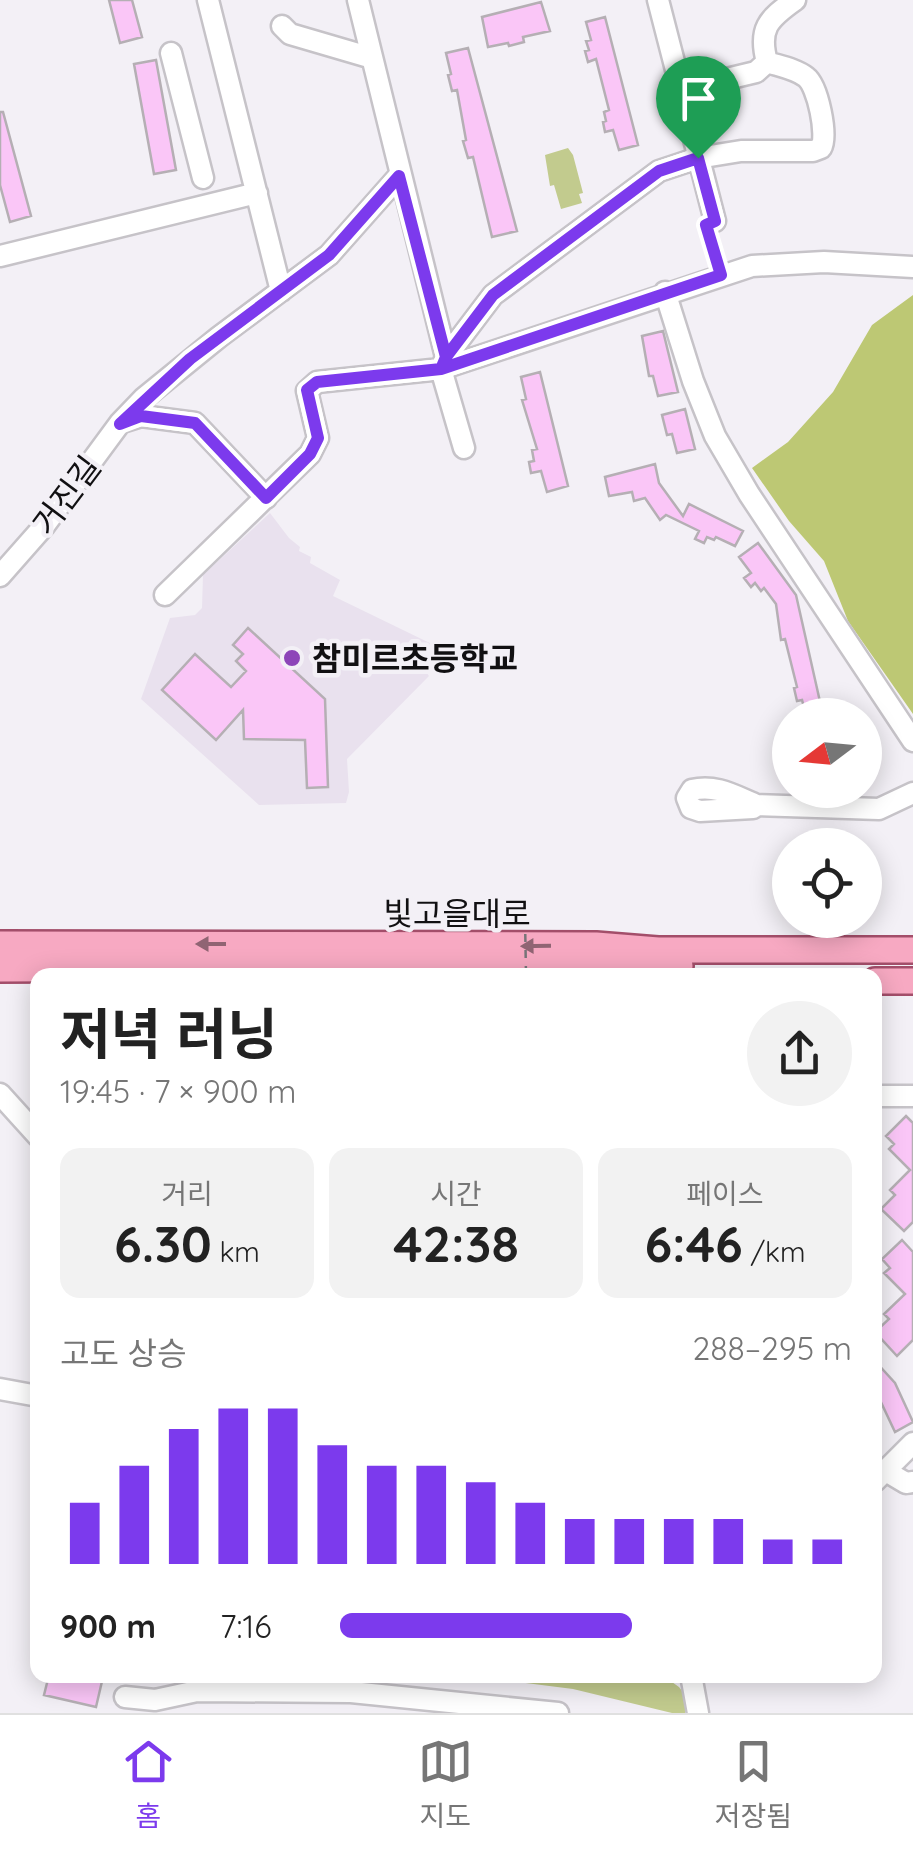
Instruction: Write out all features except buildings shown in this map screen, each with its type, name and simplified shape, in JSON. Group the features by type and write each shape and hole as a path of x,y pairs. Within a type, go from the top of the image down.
{"main road":[{"path":"596,957 658,938 913,935"},
{"name":"빛고을대로","path":"0,944 596,957 778,968"},
{"name":"빛고을대로","path":"0,968 596,957 658,950 913,950"},
{"path":"596,957 628,968"},
{"name":"빛고을대로","path":"882,974 910,976"},
{"path":"882,982 910,976"}],"street":[{"path":"208,0 282,291"},
{"path":"358,0 464,448"},
{"path":"658,0 715,221"},
{"path":"767,62 762,44 765,27 795,0"},
{"path":"282,26 290,34 372,58"},
{"path":"172,53 203,178"},
{"path":"680,90 756,72 767,62"},
{"path":"443,363 493,295 659,171 698,158 741,151 813,151 824,145 811,82 799,73 767,62"},
{"name":"거진길","path":"0,576 44,526 120,424 190,359 329,255 399,176"},
{"path":"0,256 256,193"},
{"path":"165,595 310,454 318,438 307,390 317,382 443,363 721,275 786,262 913,267"},
{"path":"666,292 693,381 715,436 913,741"},
{"path":"120,424 141,416 195,423 266,498"},
{"path":"757,805 879,809 913,793"},
{"path":"0,1094 30,1125"},
{"path":"882,1096 913,1096"},
{"path":"0,1389 30,1395"},
{"path":"882,1474 913,1443"},
{"path":"882,1476 913,1482"},
{"path":"692,1683 698,1713"},
{"path":"125,1697 154,1700 198,1691 351,1692 558,1713"}],"path":[{"path":"715,221 706,225 721,275"},
{"path":"484,918 525,918 526,968"}],"shaded area":[{"name":"참미르초등학교","path":"270,513 300,547 299,551 311,557 310,563 340,580 333,596 438,647 421,665 429,676 347,759 346,803 259,805 141,699 170,618 195,615 202,608 203,575"}],"green space":[{"path":"568,148 583,193 579,194 582,203 561,209 554,185 550,186 545,155"},
{"path":"913,295 913,714 848,621 824,561 789,521 752,468 788,442 833,392 872,325"},
{"path":"526,1683 673,1683 689,1700 685,1713 672,1713 573,1689"}],"place":[{"name":"참미르초등학교","path":"292,658"}],"route":[{"path":"698,158 659,171 493,295 441,369 317,382 307,390 318,438 310,454 266,498 195,423 141,416 120,424 190,359 329,255 399,176 446,357 441,369 721,275 706,225 715,221 698,158"}]}
